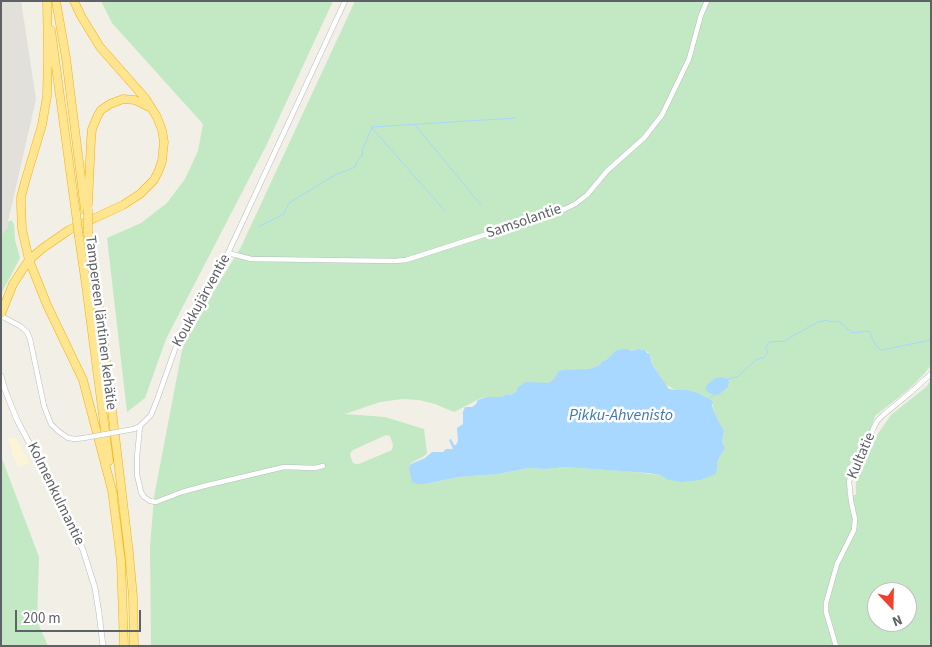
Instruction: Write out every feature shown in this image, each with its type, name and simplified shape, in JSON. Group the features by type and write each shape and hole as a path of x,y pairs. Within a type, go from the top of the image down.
{"highway":[{"name":"Tampereen läntinen kehätie","path":"56,1 66,58 87,210 88,233 103,334 130,553 134,646"},
{"path":"1,315 13,284 29,260 69,230 123,205 140,194 150,186 159,170 164,148 162,130 157,117 144,98 100,47 74,1"},
{"name":"Tampereen läntinen kehätie","path":"47,2 113,494 121,561 124,646"},
{"path":"47,2 48,72 46,96 42,125 25,182 21,206 22,229 29,260 47,305 83,380 113,494"},
{"path":"87,210 91,140 95,121 101,110 110,104 124,99 135,100 153,110"}],"street":[{"name":"Koukkujärventie","path":"1,315 27,332 44,406 51,424 58,431 68,438 75,439 134,429 145,422 151,415 179,338 211,286 228,253 345,1"},
{"name":"Samsolantie","path":"228,253 251,259 406,260 565,209 575,204 587,195 607,171 644,138 662,115 689,59 706,1"},
{"name":"Kultatie","path":"836,646 826,612 826,603 838,564 854,530 855,519 850,502 849,481 851,475 869,442 877,421 931,374"},
{"name":"Kolmenkulmantie","path":"1,376 17,420 69,517 83,550 95,588 103,646"},
{"path":"140,426 137,475 141,492 150,501 156,502 182,492 284,467 315,468 324,466"}],"shaded area":[{"path":"1,1 21,1 36,99 8,227 1,235"}],"green space":[{"path":"101,1 333,1 266,146 166,339 145,398 127,412 107,238 141,223 167,203 185,179 198,151 203,124 112,23"},
{"path":"355,1 931,1 931,365 908,390 875,416 867,439 847,469 847,495 856,495 856,476 875,438 891,415 926,387 931,380 931,646 151,646 150,548 154,497 184,340 241,247","holes":["618,350 645,350 650,354 653,366 665,384 675,390 696,392 712,400 714,412 724,431 722,442 725,448 718,460 716,471 666,479 661,475 625,471 566,467 529,468 498,474 459,477 425,484 409,467 411,463 427,453 424,429 385,417 345,414 380,402 402,399 419,400 454,412 479,399 511,395 517,391 548,383 557,375 600,365 601,362","386,435 390,436 393,445 392,450 359,464 353,463 350,455 353,450"]},
{"path":"11,220 14,224 15,240 20,258 1,294 1,235"},
{"path":"1,456 39,557 37,621 48,646 1,646"}],"sand":[{"path":"15,437 30,463 19,467 12,454 8,439"}],"water":[{"name":"Pikku-Ahvenisto","path":"627,349 631,351 645,350 650,354 653,366 669,389 696,392 712,400 714,412 724,431 722,442 725,448 718,460 716,474 700,480 681,482 648,473 566,467 529,468 498,474 459,477 425,484 412,482 409,467 411,464 425,458 432,452 443,452 446,449 453,449 449,440 451,439 454,445 456,445 458,441 457,428 463,424 465,407 472,407 478,400 487,397 511,395 526,382 548,383 562,370 589,369 600,365 601,362 617,350"},
{"path":"722,377 729,382 728,387 718,395 709,393 705,389 715,378"}],"waterway":[{"path":"372,127 516,118"},
{"path":"416,126 481,205"},
{"path":"258,227 284,214 289,203 335,175 355,167 362,156 372,127"},
{"path":"372,128 445,211"},
{"path":"727,379 737,377 757,359 763,358 768,353 766,347 769,342 786,341 818,322 827,320 830,322 838,321 853,333 869,331 876,346 881,350 931,340"},
{"path":"709,399 715,394"}]}
